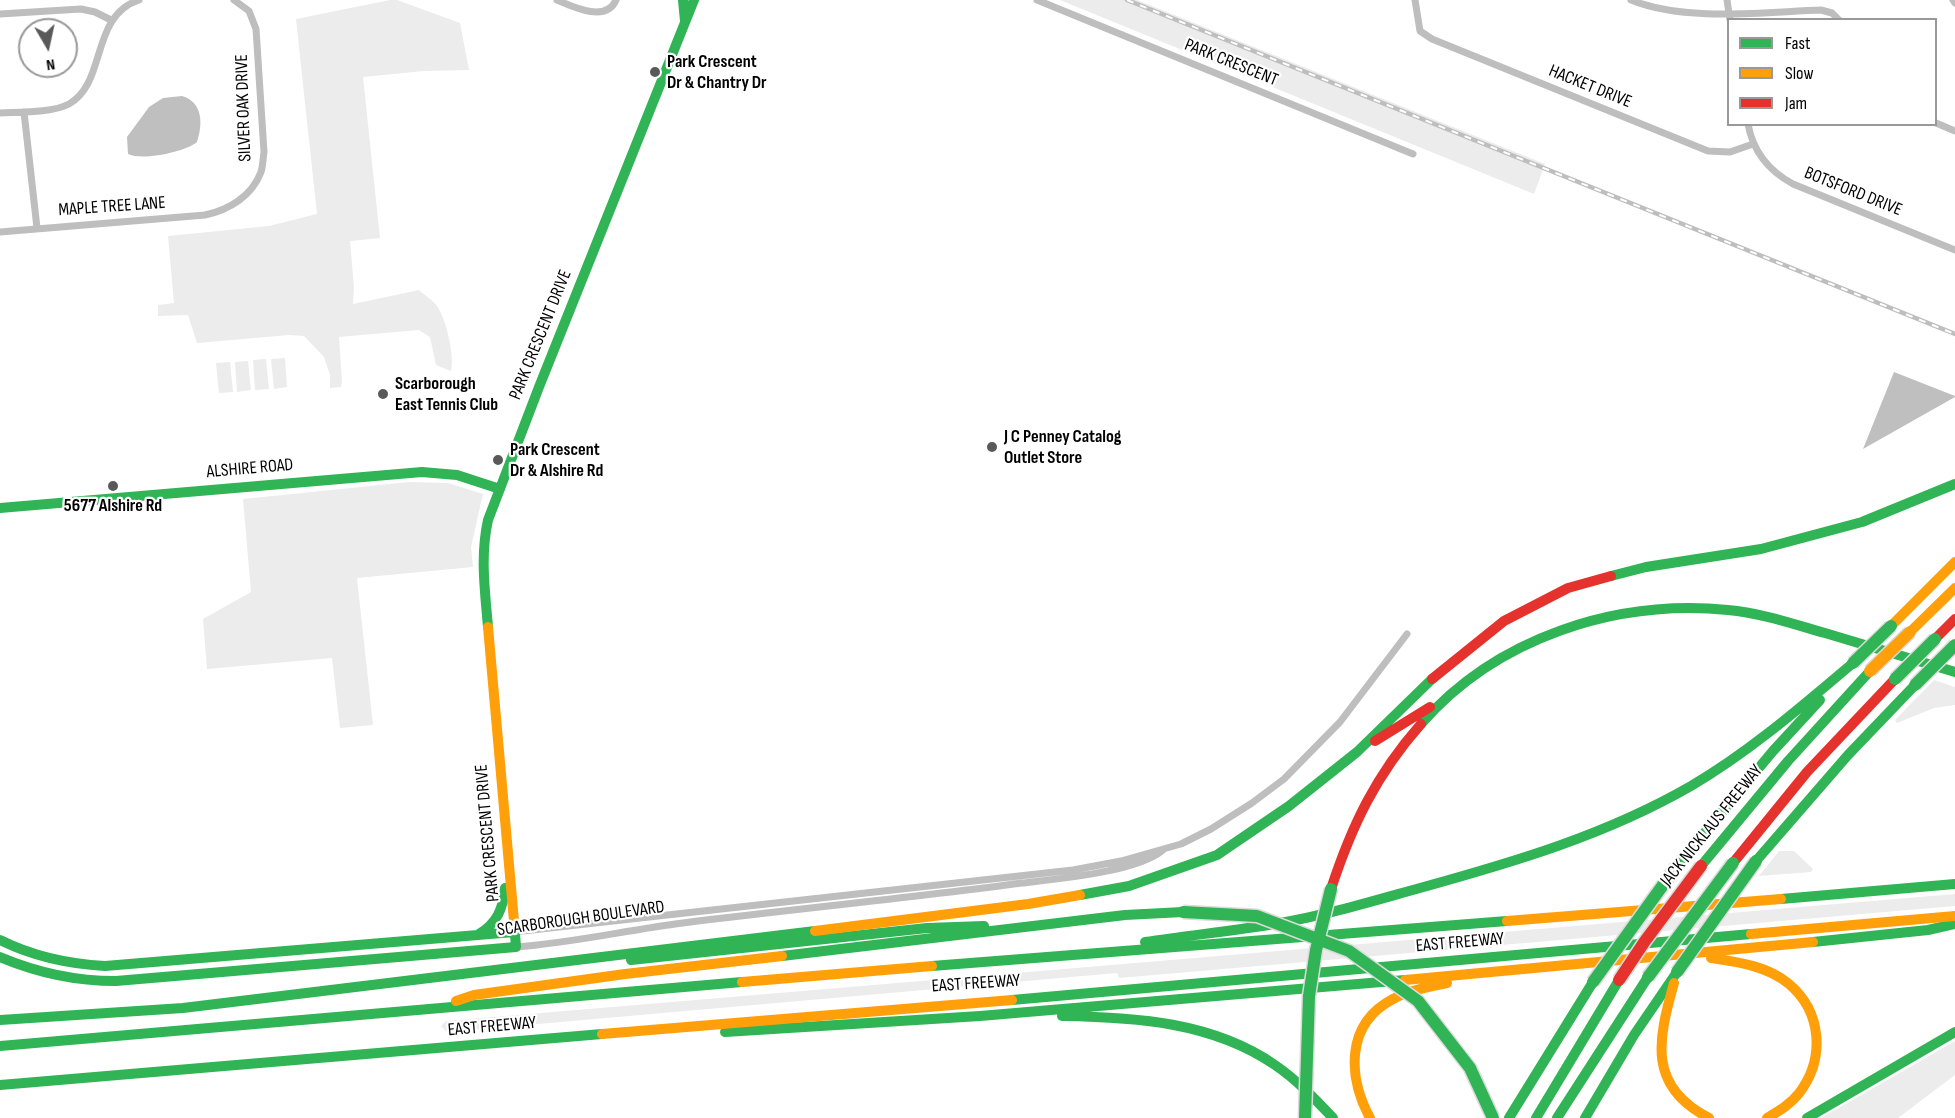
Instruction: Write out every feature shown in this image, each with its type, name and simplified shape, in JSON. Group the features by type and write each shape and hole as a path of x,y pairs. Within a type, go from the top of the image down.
{"main road":[{"path":"683,0 685,24"},
{"name":"PARK CRESCENT DRIVE","path":"516,947 482,555 485,527 694,0"},
{"name":"ALSHIRE ROAD","path":"0,508 422,472 457,475 500,489"},
{"path":"0,1020 183,1008 1028,904 1129,886 1217,855 1289,806 1357,752 1435,676 1504,621 1568,588 1646,567 1761,549 1862,522 1955,484"},
{"path":"1509,1118 1593,982 1676,867 1773,752 1853,663 1955,562"},
{"name":"JACK NICKLAUS FREEWAY","path":"1536,1118 1619,980 1701,866 1788,761 1870,671 1955,588"},
{"path":"1305,1118 1307,1013 1310,984 1330,889 1347,842 1368,795 1400,747 1451,694 1476,674 1503,657 1557,631 1624,612 1673,608 1726,610 1775,619 1955,672"},
{"path":"1557,1118 1648,977 1732,863 1807,772 1895,678 1955,620"},
{"path":"1585,1118 1634,1035 1756,861 1848,755 1955,645"},
{"path":"1048,956 1299,920 1551,850 1607,829 1669,798 1732,759 1773,729 1853,663"},
{"path":"1357,752 1451,694"},
{"path":"474,936 490,926 503,909 507,854"},
{"name":"EAST FREEWAY","path":"0,1046 1048,956 1577,916 1955,884"},
{"path":"432,1009 474,995 625,974 1125,915 1183,912 1257,916 1349,951 1418,1001 1470,1068 1496,1118 1510,1107 1535,1076"},
{"name":"EAST FREEWAY","path":"0,1085 550,1040 1955,916"},
{"path":"550,1040 867,1025 983,1017 1692,955 1928,930 1955,924"},
{"path":"487,971 715,954 962,925 1015,928"},
{"name":"SCARBOROUGH BOULEVARD","path":"0,940 28,953 57,961 105,966 514,932"},
{"name":"SCARBOROUGH BOULEVARD","path":"0,957 56,976 85,981 116,981 516,947"},
{"path":"1692,955 1753,965 1767,971 1790,984 1803,999 1810,1012 1817,1038 1812,1073 1804,1088 1793,1100 1776,1114 1767,1118"},
{"path":"1370,1118 1356,1089 1353,1068 1356,1042 1369,1020 1385,1004 1413,991 1504,972"},
{"path":"1677,972 1662,1026 1660,1047 1662,1066 1677,1094 1699,1113 1710,1118"},
{"path":"983,1017 1087,1016 1149,1019 1197,1028 1263,1056 1302,1086 1333,1118"},
{"path":"1807,1118 1955,1032"}],"street":[{"path":"0,113 57,109 68,105 82,94 111,20 128,5 139,0"},
{"name":"SILVER OAK DRIVE","path":"225,210 237,203 253,185 261,171 264,152 256,29 249,11 234,0"},
{"path":"557,0 598,12 610,8 616,0"},
{"name":"PARK CRESCENT","path":"1037,0 1413,154"},
{"name":"HACKET DRIVE","path":"1415,0 1416,19 1420,31 1432,39 1708,151 1730,152 1753,144"},
{"path":"1631,0 1647,7 1678,12 1730,16 1821,10 1832,13 1837,18"},
{"path":"1727,0 1730,16"},
{"path":"0,14 81,9 95,12 111,20"},
{"path":"24,112 37,228"},
{"path":"1937,124 1955,131"},
{"path":"1748,126 1753,144"},
{"name":"BOTSFORD DRIVE","path":"1753,144 1769,168 1793,184 1955,250"},
{"name":"MAPLE TREE LANE","path":"0,232 205,215 225,210"},
{"name":"SCARBOROUGH BOULEVARD","path":"516,947 548,945 658,926 1045,881 1126,866 1154,858 1163,850 1211,829 1284,779 1340,722 1407,634"},
{"name":"SCARBOROUGH BOULEVARD","path":"514,932 1072,870 1163,850"}],"shaded area":[{"path":"397,0 460,23 469,70 424,71 363,77 380,238 350,241 354,287 353,304 419,290 435,304 444,319 451,347 451,371 436,365 430,337 419,330 339,337 342,382 341,387 330,388 330,375 324,357 304,336 289,335 197,343 188,315 158,316 158,305 174,303 168,236 269,226 317,214 296,19"},
{"path":"1060,0 1137,0 1545,164 1534,194"},
{"path":"182,96 194,103 200,114 197,142 183,149 153,156 128,154 127,137 149,107 163,98"},
{"path":"285,358 287,387 274,389 271,359"},
{"path":"266,359 269,389 255,390 253,360"},
{"path":"248,361 251,390 237,392 235,362"},
{"path":"230,362 233,392 219,393 216,363"},
{"path":"1894,372 1955,397 1863,449"},
{"path":"409,482 448,483 483,494 471,547 473,567 357,578 373,725 340,728 332,658 207,669 203,619 251,592 243,499"},
{"path":"1934,680 1955,687 1955,705 1934,708 1897,723 1895,720"},
{"path":"1779,851 1794,851 1813,869 1811,872 1759,876"},
{"path":"1955,894 1955,906 1119,978 1117,973 447,1032 441,1026 446,1021"},
{"path":"1955,1041 1955,1075 1898,1118 1821,1118"}],"railway":[{"path":"1127,0 1955,334"}],"traffic: fast":[{"path":"683,0 685,21"},
{"path":"488,627 484,560 488,520 694,0"},
{"path":"0,508 422,472 457,475 500,489"},
{"path":"1611,576 1646,567 1761,549 1862,522 1955,484"},
{"path":"1421,724 1451,694 1485,668 1521,647 1560,631 1601,619 1643,611 1685,608 1753,614 1777,619 1955,672"},
{"path":"1853,663 1891,626"},
{"path":"1895,679 1935,639"},
{"path":"1915,685 1955,645"},
{"path":"1145,942 1263,926 1333,912 1490,868 1593,833 1659,803 1712,773 1774,728 1853,663"},
{"path":"1701,866 1788,761 1870,671"},
{"path":"1080,895 1129,886 1217,855 1289,806 1357,752 1432,679"},
{"path":"1756,861 1848,755 1915,685"},
{"path":"1676,867 1773,751 1820,700"},
{"path":"1677,972 1756,861"},
{"path":"1648,977 1733,863"},
{"path":"1593,982 1676,867"},
{"path":"1781,899 1955,884"},
{"path":"479,934 498,915 503,903 505,888"},
{"path":"1305,1118 1309,996 1316,950 1331,889"},
{"path":"782,956 1125,915 1183,912"},
{"path":"1183,912 1257,916 1349,951 1418,1001 1470,1068 1493,1118"},
{"path":"0,957 28,968 57,975 86,980 116,981 516,947 514,921"},
{"path":"932,966 1507,921"},
{"path":"1813,942 1928,930 1955,924"},
{"path":"631,960 927,928 984,926"},
{"path":"0,1020 183,1008 815,931"},
{"path":"0,940 51,959 105,966 514,932"},
{"path":"1012,1000 1751,934"},
{"path":"1585,1118 1634,1035 1677,972"},
{"path":"1557,1118 1648,977"},
{"path":"725,1032 980,1016 1405,980"},
{"path":"1536,1118 1619,980"},
{"path":"0,1046 742,982"},
{"path":"1509,1118 1593,982"},
{"path":"1062,1016 1145,1021 1173,1025 1226,1039 1275,1065 1306,1090 1333,1118"},
{"path":"1807,1118 1955,1032"},
{"path":"0,1085 602,1034"}],"traffic: slow":[{"path":"1891,626 1955,562"},
{"path":"1910,632 1955,588"},
{"path":"488,627 514,921"},
{"path":"1870,671 1910,632"},
{"path":"815,931 1028,904 1080,895"},
{"path":"1507,921 1781,899"},
{"path":"1751,934 1955,916"},
{"path":"1405,980 1813,942"},
{"path":"456,1001 474,995 625,974 782,956"},
{"path":"1711,958 1752,966 1781,978 1800,995 1814,1022 1816,1050 1808,1079 1793,1100 1767,1118"},
{"path":"742,982 932,966"},
{"path":"1370,1118 1358,1086 1355,1069 1355,1052 1366,1022 1377,1010 1399,996 1447,983"},
{"path":"1674,983 1662,1042 1662,1060 1666,1076 1675,1091 1689,1105 1709,1118"},
{"path":"602,1034 1012,1000"}],"traffic: jam":[{"path":"1432,679 1504,621 1568,588 1611,576"},
{"path":"1935,639 1955,619"},
{"path":"1733,863 1807,772 1895,679"},
{"path":"1375,741 1430,707"},
{"path":"1331,889 1348,843 1367,802 1391,762 1421,724"},
{"path":"1619,980 1701,866"}],"place":[{"name":"Park Crescent Dr & Chantry Dr","path":"655,72"},
{"name":"Scarborough East Tennis Club","path":"383,394"},
{"name":"J C Penney Catalog Outlet Store","path":"992,447"},
{"name":"Park Crescent Dr & Alshire Rd","path":"498,460"},
{"name":"5677 Alshire Rd","path":"113,486"}]}
